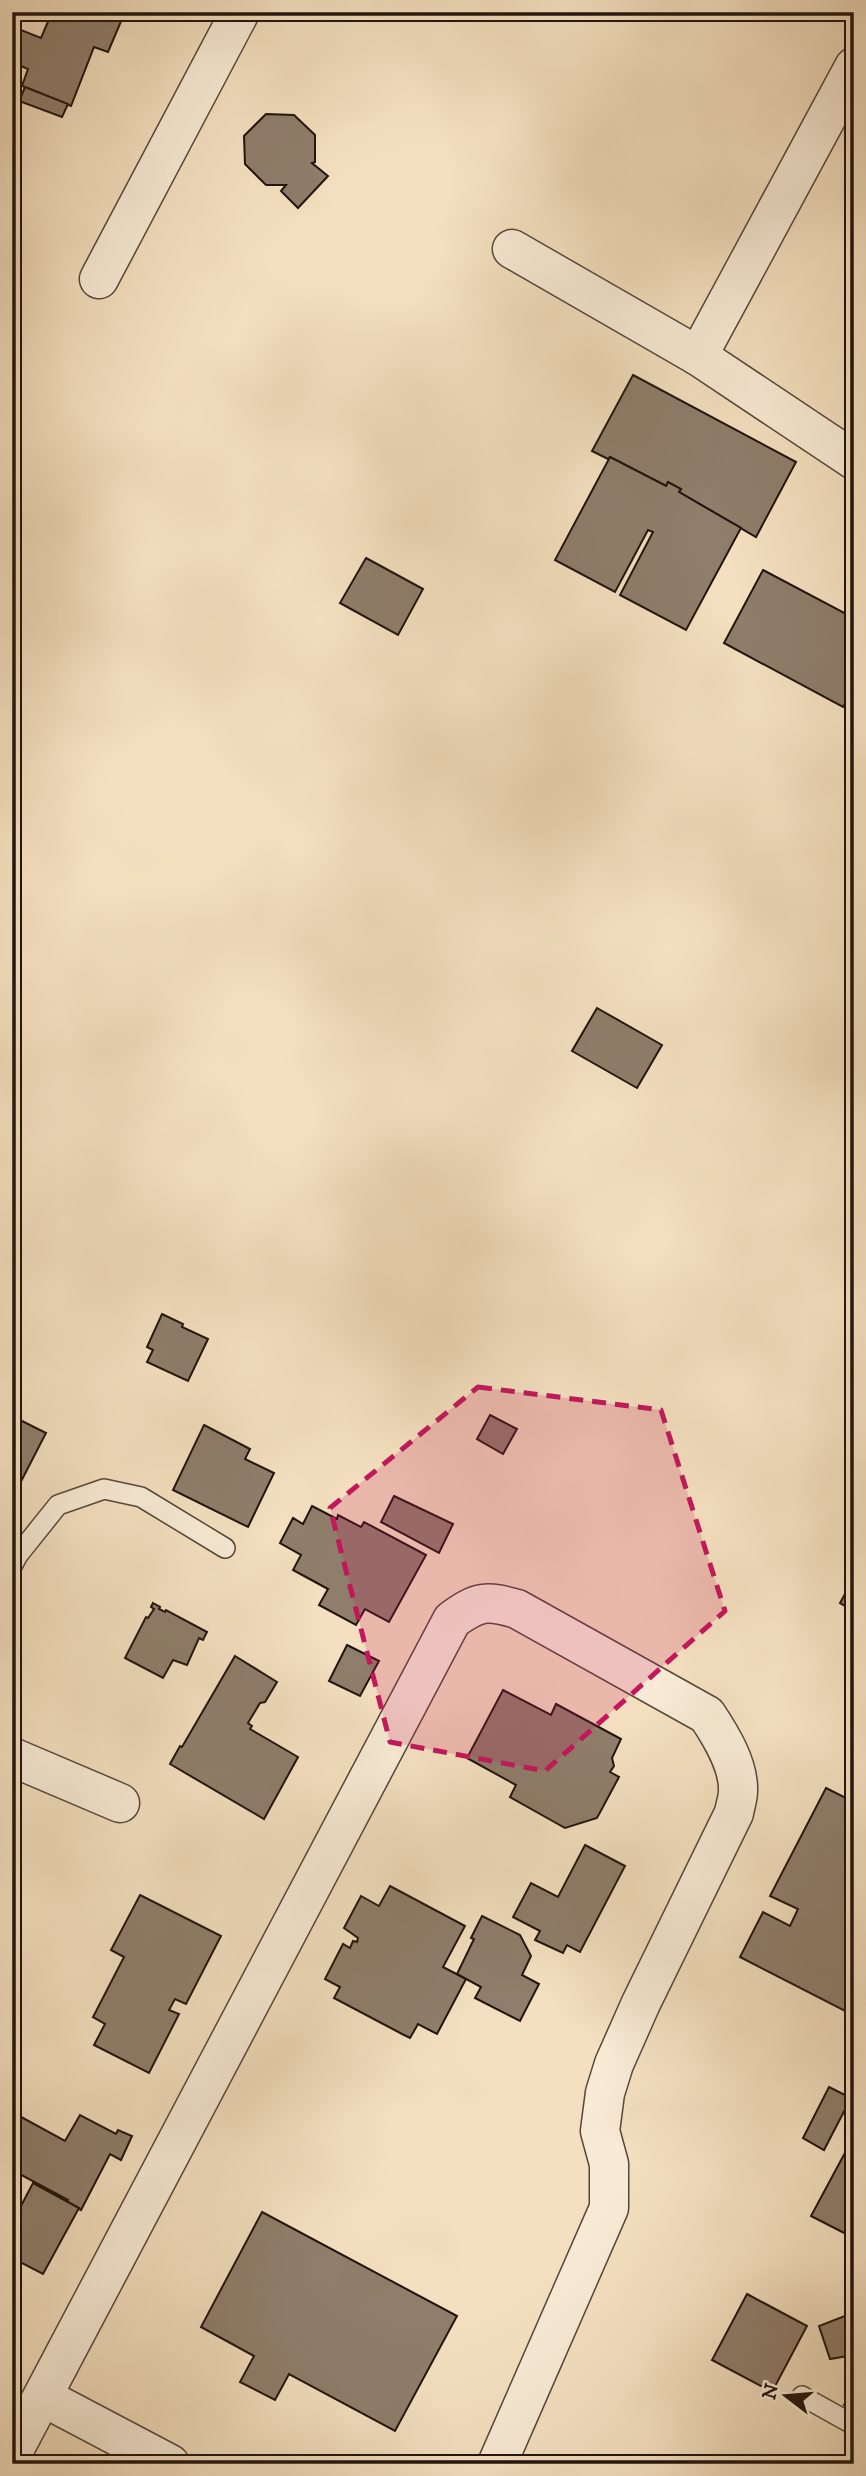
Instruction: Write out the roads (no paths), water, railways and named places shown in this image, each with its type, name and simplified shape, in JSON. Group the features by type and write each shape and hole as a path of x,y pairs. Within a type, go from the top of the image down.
{"street":[{"path":"99,279 240,12"},
{"path":"698,356 854,68"},
{"path":"512,249 698,356 854,460"},
{"path":"12,2454 452,1620 474,1604 497,1604 517,1609 707,1715 721,1737 734,1768 738,1790 734,1814 614,2064 605,2093 600,2131 609,2164 609,2208 497,2464"},
{"path":"12,1757 120,1803"},
{"path":"43,2397 170,2464"}],"lane":[{"path":"12,1566 58,1505 104,1489 141,1497 225,1548"},
{"path":"802,2396 854,2426"}]}
